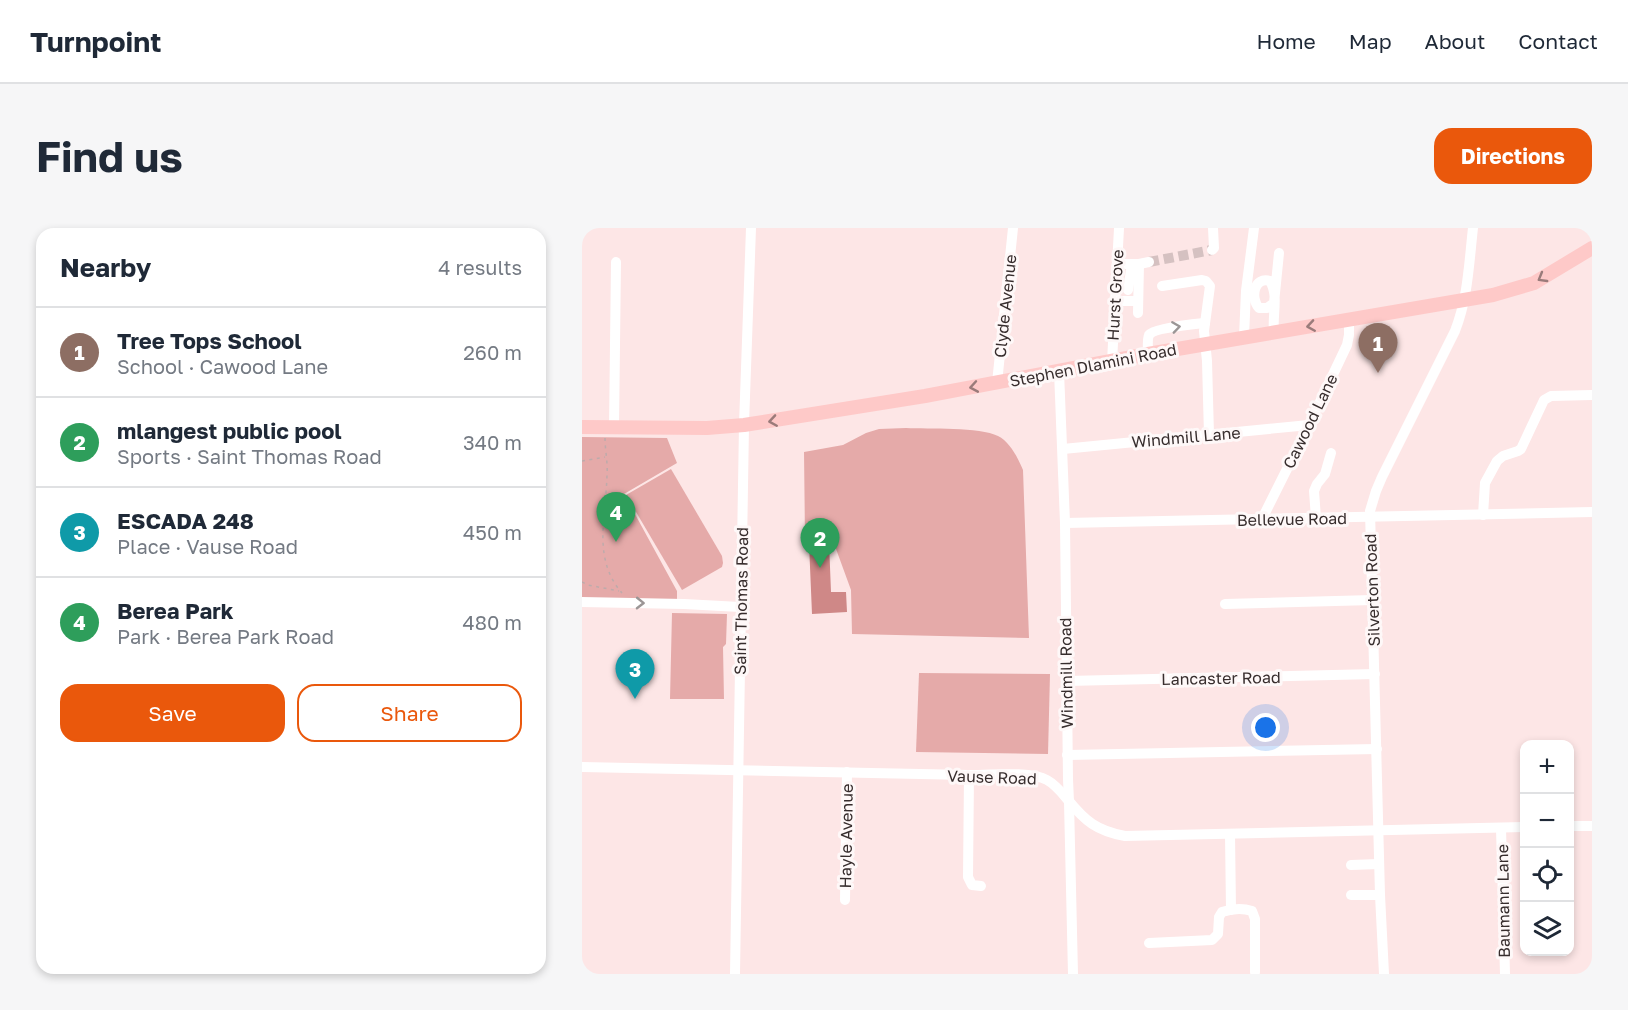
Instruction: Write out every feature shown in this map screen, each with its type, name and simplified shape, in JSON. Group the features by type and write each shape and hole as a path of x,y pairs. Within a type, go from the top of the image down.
{"main road":[{"name":"Stephen Dlamini Road","path":"582,427 714,428 744,426 997,383 1148,354 1493,295 1528,286 1592,248"}],"street":[{"name":"Saint Thomas Road","path":"735,974 740,607 751,228"},
{"name":"Clyde Avenue","path":"997,383 1013,228"},
{"name":"Hurst Grove","path":"1112,362 1119,228"},
{"path":"1212,228 1214,248 1212,250"},
{"path":"1244,337 1245,300 1254,228"},
{"name":"Silverton Road","path":"1384,974 1370,518 1376,491 1455,331 1465,300 1473,228"},
{"path":"1274,332 1272,320 1279,253"},
{"path":"609,428 616,262"},
{"path":"1117,264 1140,264"},
{"path":"1128,290 1140,264"},
{"path":"1138,314 1140,264"},
{"path":"1162,286 1202,280 1208,282 1210,286 1205,323 1209,435"},
{"path":"1115,301 1138,301"},
{"name":"Cawood Lane","path":"1262,519 1348,341 1349,320"},
{"path":"1148,354 1151,333 1205,323"},
{"name":"Windmill Road","path":"1059,371 1065,523 1067,756 1073,974"},
{"path":"1483,515 1486,480 1500,458 1521,449 1544,400 1551,396 1592,395"},
{"name":"Windmill Lane","path":"1063,449 1309,425"},
{"path":"1316,518 1314,491 1325,474 1331,453"},
{"name":"Bellevue Road","path":"1065,523 1592,512"},
{"path":"1225,603 1373,600"},
{"path":"582,602 740,607"},
{"name":"Lancaster Road","path":"1067,681 1374,674"},
{"path":"1067,756 1377,749"},
{"name":"Vause Road","path":"582,767 969,776 1028,775 1047,780 1084,819 1097,828 1125,836 1520,827"},
{"name":"Hayle Avenue","path":"844,900 847,772"},
{"path":"969,776 968,878 972,885 981,886"},
{"path":"1574,826 1592,826"},
{"name":"Baumann Lane","path":"1501,828 1505,974"},
{"path":"1230,834 1231,910"},
{"path":"1350,865 1379,864"},
{"path":"1351,896 1380,895"},
{"path":"1149,943 1212,940 1218,934 1222,912 1248,909 1254,914 1255,919 1255,972"}],"path":[{"path":"609,428 602,549 606,563 620,591 634,603"},
{"path":"582,461 606,457"},
{"path":"582,582 620,591"}],"shaded area":[{"path":"906,428 990,433 998,436 1010,446 1016,456 1023,470 1029,638 852,634 851,590 832,538 805,538 804,452 843,445 879,429"},
{"path":"582,437 667,438 677,463 624,494 677,591 677,600 582,598"},
{"path":"671,469 722,556 723,563 722,567 682,590 626,495"},
{"path":"829,542 831,592 846,592 847,612 812,614 809,543"},
{"path":"672,613 727,614 726,644 723,647 724,699 670,699"},
{"path":"919,673 1050,674 1048,754 916,752"}],"tunnel":[{"path":"1149,262 1212,250"}],"place":[{"name":"Tree Tops School","path":"1378,373"},
{"name":"Berea Park","path":"616,542"},
{"name":"mlangest public pool","path":"820,568"},
{"name":"ESCADA 248","path":"635,699"}]}
